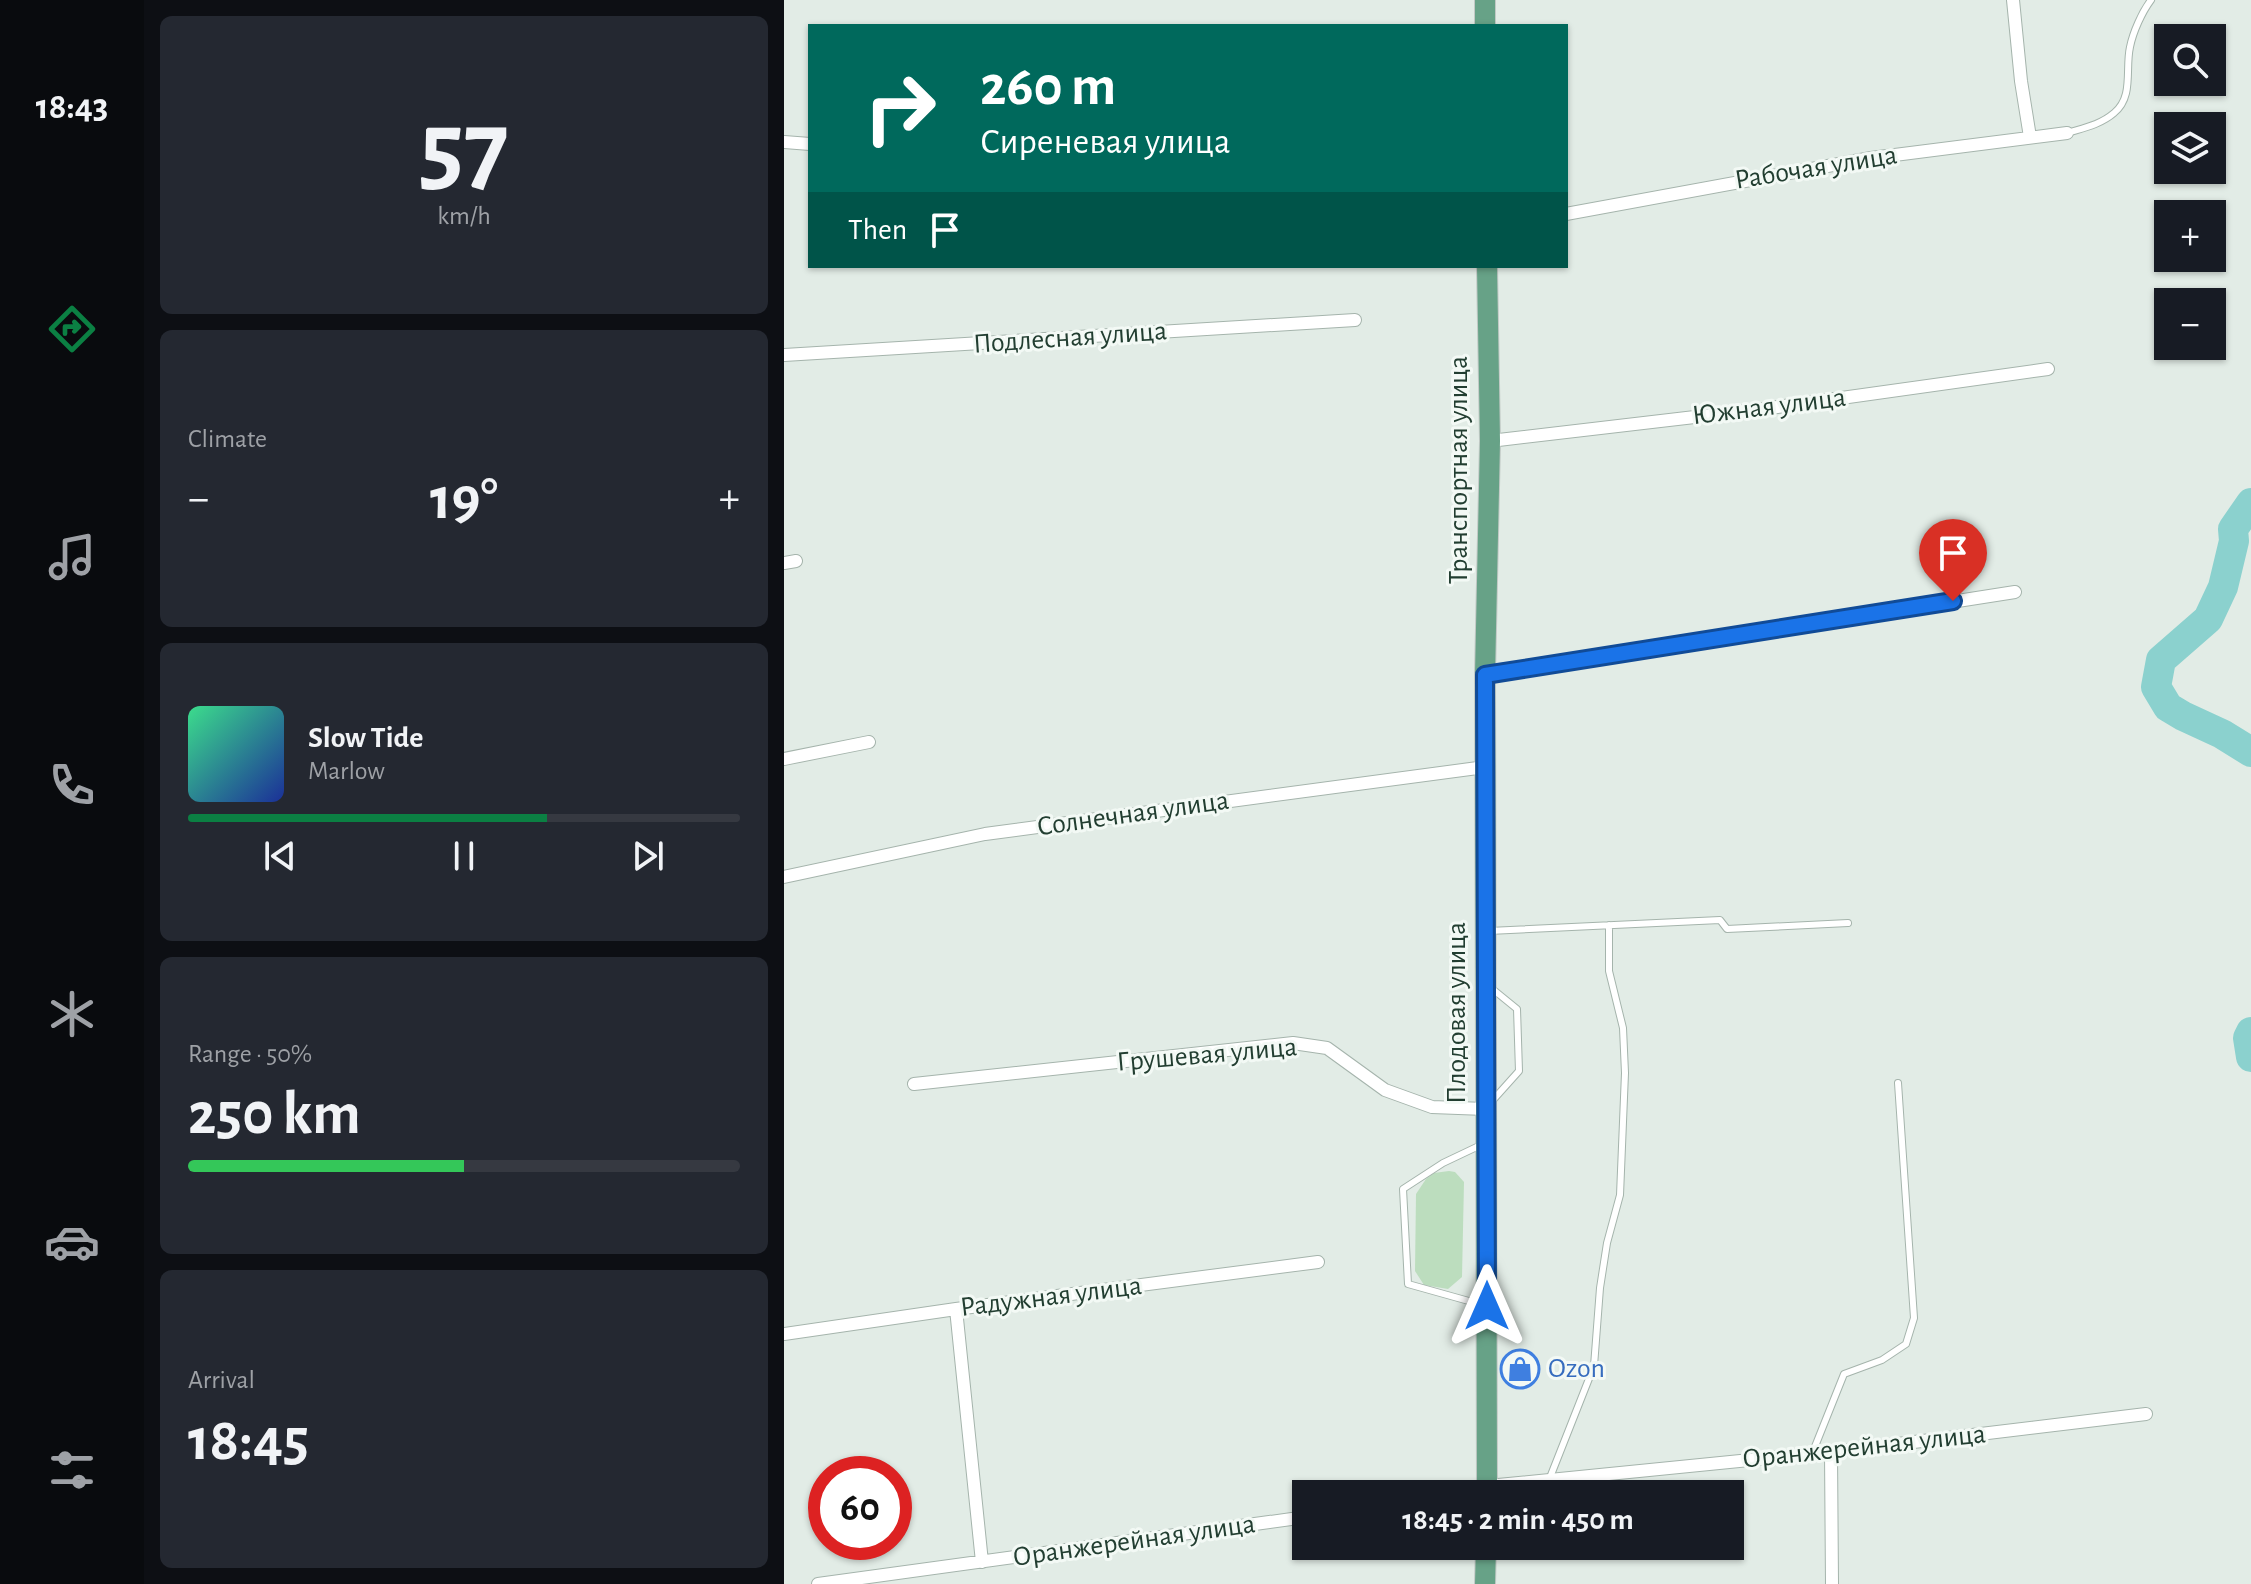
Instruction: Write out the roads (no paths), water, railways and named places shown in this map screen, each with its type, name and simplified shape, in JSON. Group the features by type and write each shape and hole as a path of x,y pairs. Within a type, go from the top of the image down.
{"main road":[{"path":"1485,0 1485,24"},
{"name":"Транспортная улица","path":"1485,675 1490,441 1487,268"},
{"name":"Плодовая улица","path":"1485,675 1488,1480"},
{"path":"1485,1584 1486,1560"}],"street":[{"path":"2013,0 2030,137"},
{"name":"Рабочая улица","path":"1568,214 1871,158 2067,133"},
{"path":"784,142 808,144"},
{"name":"Подлесная улица","path":"784,355 1355,320"},
{"name":"Южная улица","path":"1490,441 1763,409 2048,369"},
{"path":"1485,675 2015,592"},
{"path":"784,759 869,742"},
{"name":"Солнечная улица","path":"784,877 985,834 1485,767"},
{"name":"Грушевая улица","path":"914,1084 1293,1043 1327,1048 1385,1090 1432,1107 1485,1109"},
{"name":"Радужная улица","path":"784,1334 1318,1262"},
{"path":"956,1309 982,1562"},
{"name":"Оранжерейная улица","path":"1549,1480 1831,1452 2146,1414"},
{"path":"1831,1452 1832,1584"},
{"name":"Оранжерейная улица","path":"818,1584 1292,1519"}],"lane":[{"path":"2067,133 2100,123 2117,111 2127,93 2130,47 2145,7 2151,0"},
{"path":"1485,931 1720,920 1727,929 1848,923"},
{"path":"1549,1480 1594,1366 1600,1288 1607,1243 1620,1195 1623,1028 1609,971 1609,925"},
{"path":"1485,983 1517,1009 1519,1071 1485,1109"},
{"path":"1812,1454 1844,1374 1882,1360 1906,1344 1914,1318 1898,1083"},
{"path":"1486,1142 1443,1163 1403,1189 1408,1284 1487,1306"}],"waterway":[{"path":"2251,503 2233,529 2234,541 2223,587 2208,619 2161,660 2156,687 2168,707 2251,752"},
{"path":"2251,1032 2248,1038 2251,1057"}],"place":[{"name":"Ozon","path":"1520,1369"}]}
